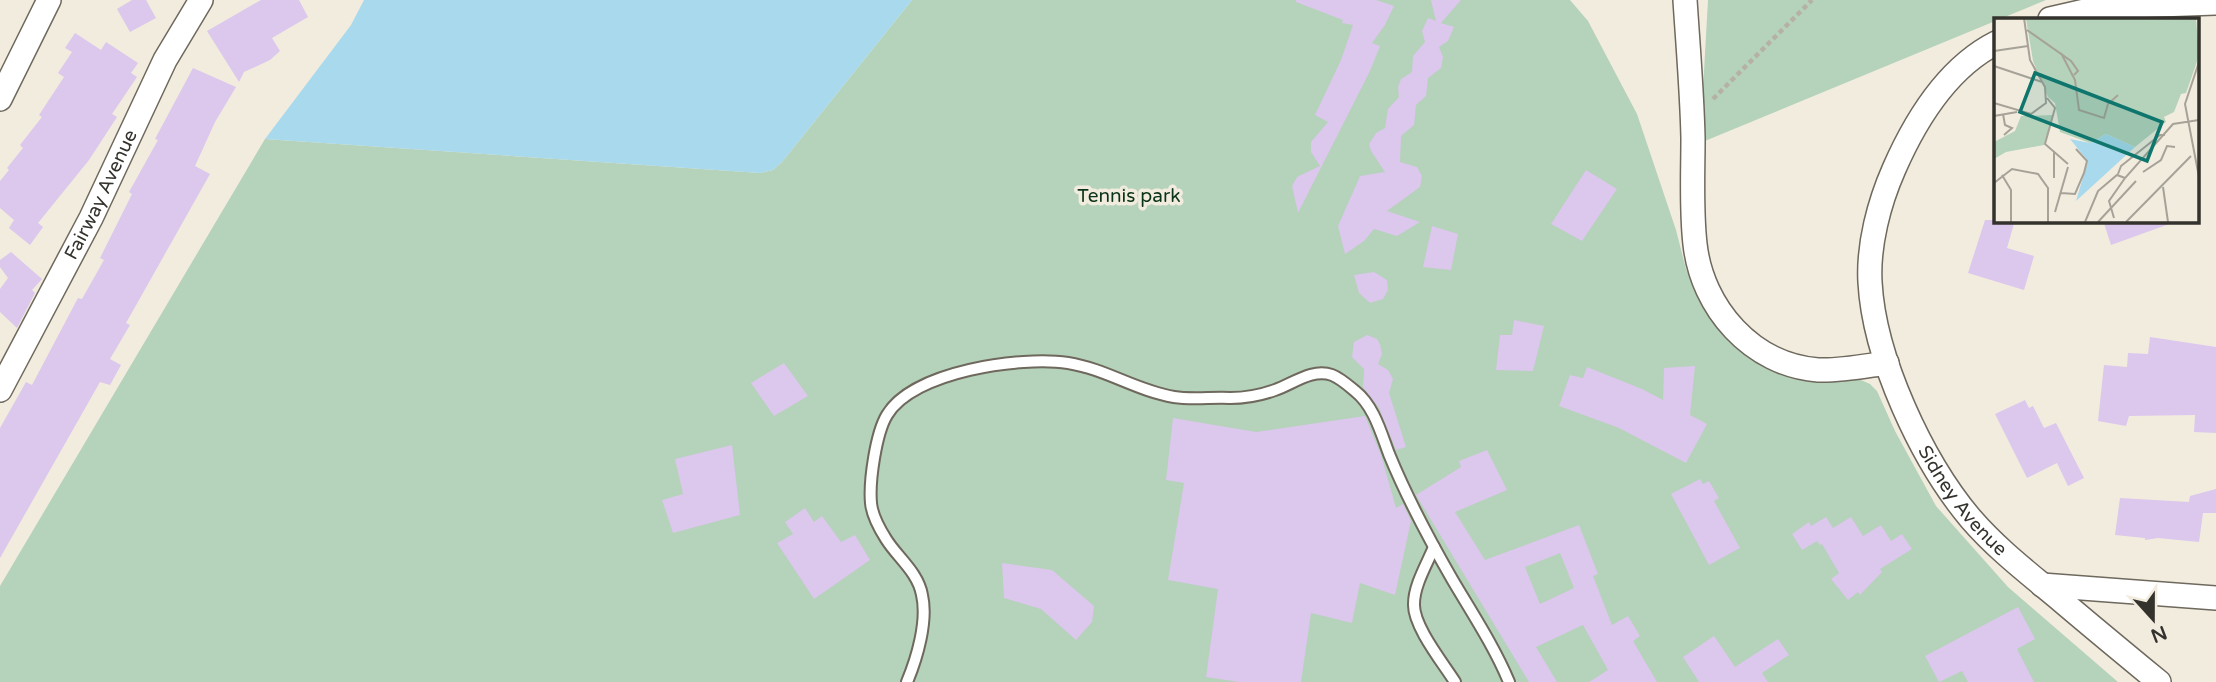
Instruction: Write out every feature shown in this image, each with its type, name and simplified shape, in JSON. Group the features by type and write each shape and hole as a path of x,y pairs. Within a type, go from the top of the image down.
{"street":[{"path":"0,99 49,0"},
{"name":"Fairway Avenue","path":"0,390 91,218 165,60 201,0"},
{"path":"1685,0 1692,119 1695,246 1707,289 1745,342 1780,360 1815,369 1887,363"},
{"path":"2054,18 2102,7 2216,3"},
{"name":"Sidney Avenue","path":"1994,44 1970,59 1935,97 1913,128 1888,183 1871,255 1872,299 1887,363 1919,438 1948,488 1970,518 2011,560 2160,682"},
{"path":"2042,586 2216,598"}],"lane":[{"path":"907,682 922,627 922,594 917,579 886,539 874,516 871,502 873,475 886,417 898,400 919,386 948,375 1028,363 1067,363 1104,372 1138,387 1176,398 1248,396 1273,391 1316,373 1334,376 1361,396 1373,412 1404,491 1494,650 1509,682"},
{"path":"1434,547 1415,594 1415,613 1419,626 1455,682"}],"path":[{"path":"1692,119 1812,0"}],"green space":[{"name":"Tennis park","path":"912,0 1570,0 1588,21 1637,114 1676,230 1686,269 1702,307 1735,346 1776,372 1806,381 1823,382 1850,378 1870,384 1877,391 1895,431 1936,506 2008,587 2118,682 0,682 0,586 265,139 760,173 773,170 782,162"},
{"path":"1708,0 2046,0 2002,18 1994,18 1994,21 1700,143"}],"water":[{"path":"364,0 912,0 782,162 773,170 760,173 265,139 351,25"}],"building":[{"path":"132,0 146,0 156,18 130,32 117,9"},
{"path":"261,0 299,0 308,17 272,38 280,51 270,60 244,72 239,82 207,31"},
{"path":"1296,0 1376,0 1394,6 1372,43 1380,46 1370,71 1298,213 1292,186 1297,177 1320,166 1311,152 1311,142 1328,122 1315,115 1341,60 1353,25 1342,23 1343,20"},
{"path":"1431,0 1461,0 1441,23 1454,27 1448,41 1439,47 1443,57 1441,68 1428,78 1426,96 1416,105 1414,125 1401,136 1400,162 1417,167 1422,176 1420,187 1387,211 1420,222 1397,236 1374,229 1364,241 1345,254 1338,226 1360,176 1385,172 1369,144 1376,133 1385,128 1388,109 1399,97 1401,79 1412,72 1413,56 1425,42 1422,31 1428,18 1436,21"},
{"path":"75,33 101,50 106,42 138,63 131,73 137,77 112,114 117,117 89,160 38,223 43,227 30,245 9,228 14,220 0,208 0,181 23,148 20,145 42,117 39,115 64,77 58,73 72,52 65,48"},
{"path":"193,68 236,87 215,122 195,166 210,174 126,323 130,325 110,359 121,365 110,385 100,382 0,558 0,428 26,382 32,385 78,298 82,299 104,260 100,258 132,194 129,192"},
{"path":"1586,170 1617,189 1582,241 1551,224"},
{"path":"1985,220 2014,222 2007,248 2034,256 2024,290 1968,273"},
{"path":"2104,222 2172,222 2172,223 2111,245"},
{"path":"1432,226 1458,234 1451,270 1423,267"},
{"path":"11,252 42,279 32,290 35,293 17,328 0,312 0,289 8,278 0,267 0,260"},
{"path":"1374,272 1387,280 1388,290 1383,299 1370,303 1359,293 1354,275"},
{"path":"1514,320 1544,326 1533,371 1496,370 1500,335 1512,335"},
{"path":"1367,335 1377,339 1380,344 1382,354 1378,364 1388,370 1393,379 1389,393 1406,447 1396,450 1379,408 1363,387 1364,369 1352,357 1354,342"},
{"path":"2150,337 2216,347 2216,433 2194,432 2195,415 2129,416 2126,426 2098,421 2104,365 2127,367 2128,353 2148,354"},
{"path":"784,363 808,396 774,416 751,383"},
{"path":"1695,366 1690,415 1707,424 1686,463 1619,428 1559,406 1570,375 1583,378 1587,367 1663,400 1664,368"},
{"path":"2025,400 2029,408 2033,406 2044,428 2056,423 2084,478 2068,486 2057,463 2027,478 1995,414"},
{"path":"1365,416 1381,455 1396,508 1403,504 1411,521 1395,595 1360,583 1352,623 1311,613 1301,682 1239,682 1206,677 1218,589 1168,580 1184,483 1166,480 1173,418 1256,432"},
{"path":"732,445 740,515 673,533 662,500 683,494 675,459"},
{"path":"1487,450 1507,490 1455,512 1485,560 1579,525 1598,574 1593,576 1612,625 1628,616 1640,636 1633,641 1657,682 1589,682 1608,670 1583,625 1536,647 1557,682 1529,682 1416,495 1461,467 1459,461","holes":["1560,553 1574,588 1540,604 1525,567"]},
{"path":"1700,479 1703,484 1709,481 1719,498 1714,501 1740,548 1709,565 1671,494"},
{"path":"2216,489 2216,513 2203,513 2199,542 2158,538 2145,540 2115,535 2120,498 2189,502 2190,496"},
{"path":"805,508 814,522 822,516 841,542 855,535 870,560 814,599 777,543 793,534 785,522"},
{"path":"1826,517 1833,528 1851,517 1863,536 1881,525 1891,541 1902,534 1912,549 1880,569 1882,572 1860,595 1858,592 1848,600 1831,579 1839,573 1822,544 1817,541 1802,550 1792,534 1809,522 1811,526"},
{"path":"1002,563 1052,570 1094,606 1092,622 1076,640 1041,609 1004,598"},
{"path":"2018,607 2035,639 2017,649 2034,682 1968,682 1962,671 1939,682 1925,656"},
{"path":"1714,636 1735,667 1778,639 1789,655 1762,673 1768,682 1699,682 1683,657"}]}
